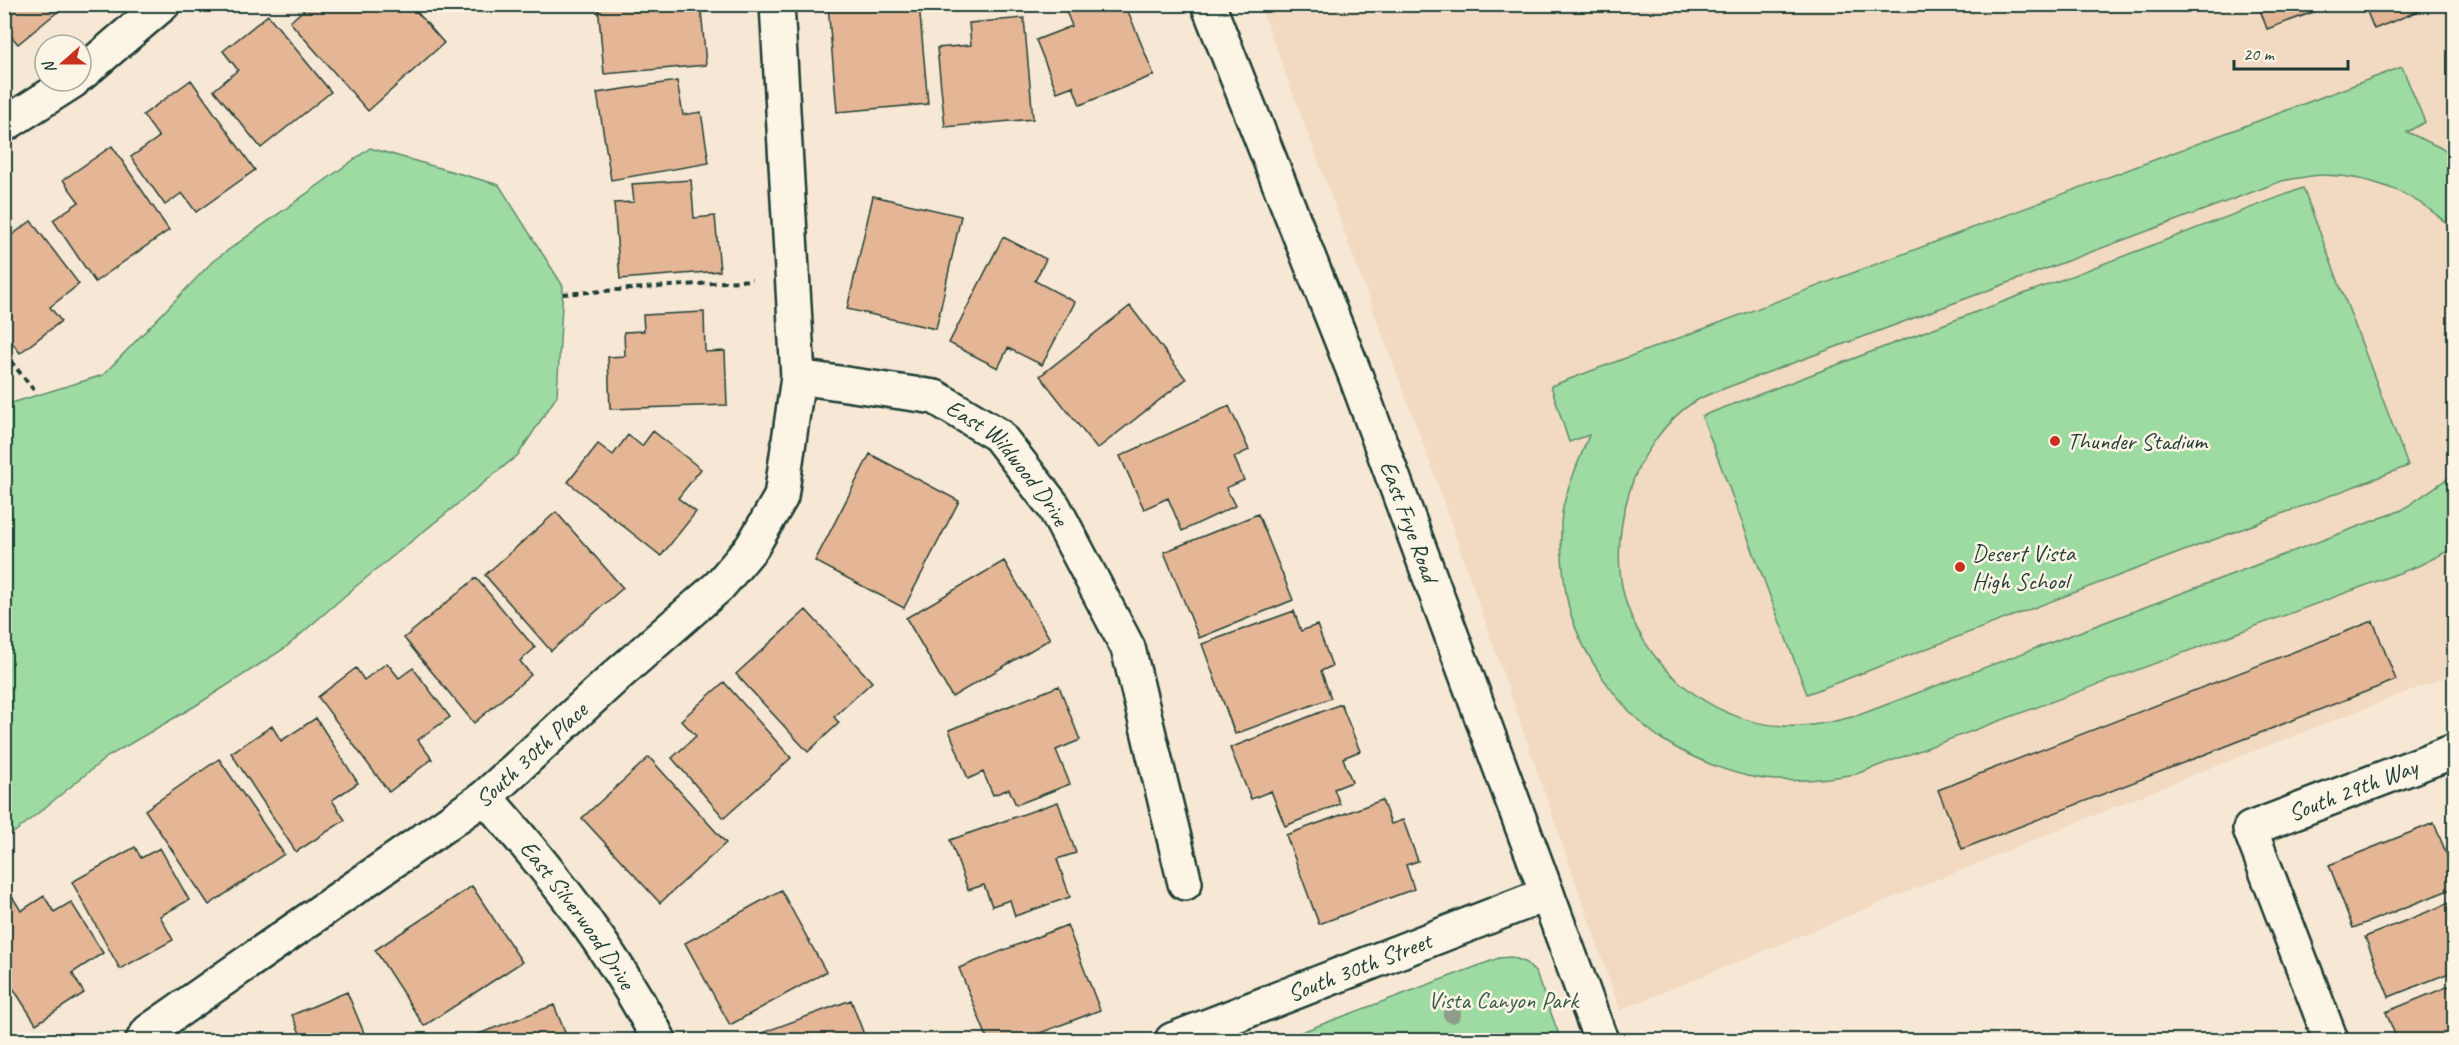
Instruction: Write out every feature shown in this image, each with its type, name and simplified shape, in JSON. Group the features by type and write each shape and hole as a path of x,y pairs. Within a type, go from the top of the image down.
{"street":[{"path":"93,64 163,4"},
{"path":"777,4 798,377"},
{"name":"East Frye Road","path":"1208,4 1356,377 1601,1041"},
{"path":"4,125 54,93"},
{"name":"South 30th Place","path":"144,1041 149,1031 485,797 614,678 719,586 752,546 781,497 798,377"},
{"name":"East Wildwood Drive","path":"798,377 935,397 998,435 1054,507 1128,648 1185,883"},
{"name":"South 29th Way","path":"2331,1041 2250,829 2454,751"},
{"name":"East Silverwood Drive","path":"485,797 522,838 589,924 638,999 659,1041"},
{"name":"South 30th Street","path":"1172,1041 1547,894"}],"path":[{"path":"563,294 752,280"},
{"path":"4,353 34,390"}],"shaded area":[{"name":"Desert Vista High School","path":"1260,5 2454,5 2454,674 2192,775 1620,1010 1429,460"}],"green space":[{"path":"2402,67 2425,122 2407,132 2441,148 2454,158 2454,231 2441,218 2411,198 2361,179 2324,175 2282,181 1708,395 1689,405 1666,426 1640,465 1629,493 1623,518 1619,554 1621,579 1631,617 1644,642 1661,664 1682,684 1705,701 1729,714 1756,722 1802,726 1859,715 2402,510 2454,474 2454,548 2418,566 1856,774 1788,780 1747,776 1726,770 1693,757 1663,740 1647,728 1617,697 1580,639 1567,599 1561,546 1562,515 1568,490 1589,435 1569,442 1551,386"},
{"path":"370,148 499,185 563,286 557,396 518,455 355,587 285,648 195,706 107,757 5,840 5,405 103,375 213,261"},
{"name":"Thunder Stadium","path":"2303,188 2408,466 1807,694 1702,416"},
{"name":"Vista Canyon Park","path":"1511,957 1525,962 1536,973 1561,1040 1280,1040 1499,958"}],"building":[{"path":"4,4 57,4 61,9 18,44 4,28"},
{"path":"310,4 410,4 444,43 368,111 290,22"},
{"path":"598,4 678,4 678,11 701,9 706,65 604,74"},
{"path":"919,4 928,104 837,112 828,5"},
{"path":"1063,4 1125,4 1154,75 1080,105 1073,86 1057,92 1036,40 1072,26"},
{"path":"2258,4 2326,4 2327,7 2267,29"},
{"path":"2364,4 2436,4 2374,29"},
{"path":"268,15 331,92 261,148 214,90 238,70 223,51"},
{"path":"1024,18 1033,119 945,127 937,48 971,45 969,23"},
{"path":"191,80 255,170 196,212 182,193 165,205 131,157 159,137 143,115"},
{"path":"677,81 683,115 701,112 709,163 611,180 597,93"},
{"path":"112,146 169,230 95,282 53,220 79,202 63,180"},
{"path":"691,180 694,218 715,216 720,271 620,279 614,203 634,202 632,184"},
{"path":"873,196 961,216 936,329 847,309"},
{"path":"31,221 79,284 50,307 61,321 20,353 4,332 4,241"},
{"path":"1003,237 1046,259 1035,281 1075,302 1042,365 1008,348 998,368 949,343"},
{"path":"1130,306 1186,379 1097,449 1040,376"},
{"path":"704,312 705,352 725,351 727,405 610,409 608,357 625,356 624,332 644,331 643,315"},
{"path":"1229,406 1249,450 1234,457 1244,480 1226,488 1235,506 1182,531 1168,498 1144,509 1120,456"},
{"path":"653,431 701,469 678,498 696,512 661,556 568,482 598,444 613,455 628,435 642,446"},
{"path":"870,454 959,501 904,608 815,561"},
{"path":"556,512 623,588 551,651 485,575"},
{"path":"1258,514 1293,600 1199,638 1164,552"},
{"path":"1004,561 1050,639 952,697 906,618"},
{"path":"476,578 535,648 520,661 531,675 474,723 404,638"},
{"path":"806,610 872,682 834,717 839,723 808,752 736,674"},
{"path":"1294,611 1301,631 1317,625 1332,666 1321,671 1331,698 1235,734 1202,644"},
{"path":"2373,621 2396,680 1962,849 1938,790"},
{"path":"387,663 399,678 413,668 450,717 418,740 432,759 389,792 318,697 356,668 364,680"},
{"path":"724,682 791,758 724,818 672,758 696,736 681,720"},
{"path":"1059,686 1080,740 1056,750 1070,784 1016,805 1009,789 993,795 983,772 968,779 949,730"},
{"path":"1341,704 1360,751 1343,758 1352,782 1334,789 1340,804 1285,826 1271,791 1251,799 1230,748"},
{"path":"316,718 358,783 332,800 345,820 296,852 231,753 272,726 281,741"},
{"path":"649,757 726,843 660,903 582,818"},
{"path":"219,759 284,854 209,905 145,810"},
{"path":"1382,800 1391,824 1403,820 1418,861 1406,865 1414,889 1319,924 1286,835"},
{"path":"1058,802 1076,853 1057,859 1070,897 1015,916 1010,900 992,906 984,885 968,890 950,840"},
{"path":"2434,823 2454,873 2454,888 2353,928 2329,865"},
{"path":"135,847 141,858 160,848 189,900 160,916 173,940 120,969 72,882"},
{"path":"472,886 522,962 424,1026 375,950"},
{"path":"781,890 826,972 730,1025 685,943"},
{"path":"44,896 54,912 71,902 103,953 72,973 84,993 36,1024 4,974 4,903 13,898 21,911"},
{"path":"2454,901 2454,971 2389,997 2365,937"},
{"path":"1067,925 1100,1010 1022,1040 988,1040 959,968"},
{"path":"2454,984 2454,1040 2397,1040 2386,1012"},
{"path":"347,992 367,1040 303,1040 292,1015"},
{"path":"851,1000 866,1040 743,1040"},
{"path":"554,1005 568,1040 463,1040"}],"place":[{"name":"Thunder Stadium","path":"2055,441"},
{"name":"Desert Vista High School","path":"1960,567"}]}
